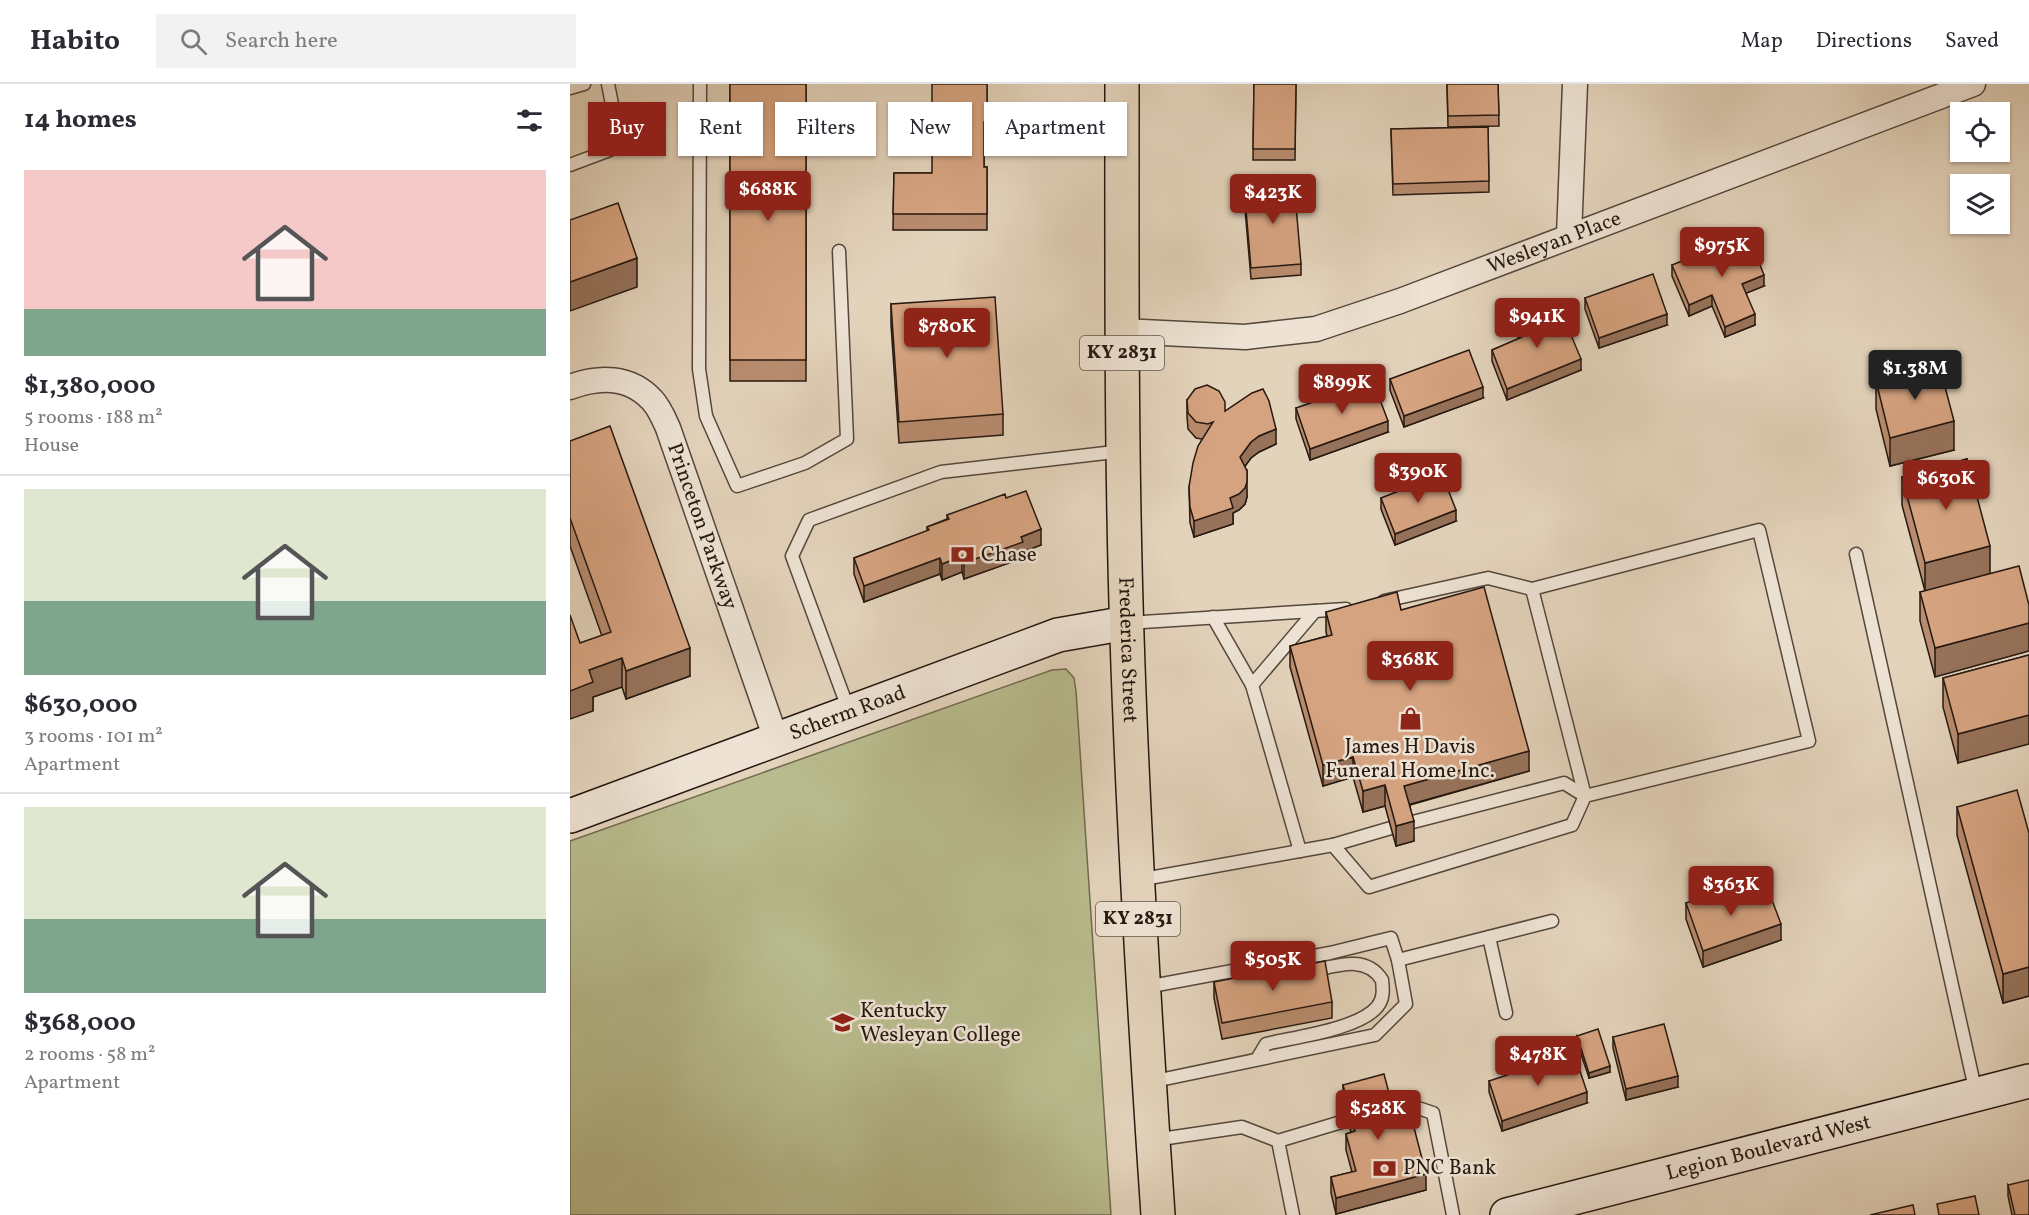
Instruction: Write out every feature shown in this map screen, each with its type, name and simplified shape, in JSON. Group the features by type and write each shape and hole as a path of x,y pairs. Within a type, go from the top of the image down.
{"main road":[{"name":"Frederica Street","path":"1122,84 1122,331 1126,623 1142,988 1158,1215"}],"street":[{"path":"1569,236 1575,84"},
{"name":"Wesleyan Place","path":"1122,331 1245,337 1316,329 1400,301 1973,84"},
{"name":"Princeton Parkway","path":"570,387 607,379 632,384 653,401 668,428 776,739"},
{"name":"Scherm Road","path":"570,816 1058,635 1126,623"},
{"name":"Legion Boulevard West","path":"1507,1215 2029,1081"}],"lane":[{"path":"570,88 584,84"},
{"path":"570,165 610,150 617,130 608,84"},
{"path":"700,84 699,369 706,416 737,486 805,463 847,439 839,251"},
{"path":"849,712 792,556 809,520 941,472 1124,451"},
{"path":"1126,623 1315,611 1365,605 1488,578 1532,589 1759,530 1809,741 1585,796 1564,783 1409,823"},
{"path":"1856,554 1977,1094"},
{"path":"1334,845 1369,887 1572,825 1585,796 1532,589"},
{"path":"1252,685 1315,611"},
{"path":"1212,617 1252,685 1300,851"},
{"path":"1137,880 1334,845 1391,828"},
{"path":"1398,960 1552,921"},
{"path":"1490,937 1506,1013"},
{"path":"1142,988 1330,953 1391,938 1398,960 1406,1004 1375,1035 1149,1082"},
{"path":"1257,1059 1266,1044 1355,1023 1377,1007 1383,997 1382,980 1371,968 1363,964 1350,964 1295,974"},
{"path":"1228,973 1240,984"},
{"path":"1388,1107 1403,1103 1433,1113 1453,1215"},
{"path":"1153,1140 1242,1127 1278,1141 1348,1120"},
{"path":"1278,1141 1293,1215"}],"green space":[{"name":"Kentucky Wesleyan College","path":"1066,669 1074,678 1076,691 1111,1215 570,1215 570,841 1052,670"}],"building":[{"path":"730,84 806,84 806,102 775,102 775,156 806,156 806,360 730,360 730,156 763,156 763,102 730,102"},
{"path":"932,84 987,84 987,102 984,102 984,167 987,167 987,214 893,214 894,173 932,173 932,156 972,156 972,102 932,102"},
{"path":"1254,84 1296,84 1295,149 1253,149"},
{"path":"1447,84 1498,84 1499,115 1448,116"},
{"path":"1488,127 1489,181 1393,184 1391,129"},
{"path":"1294,182 1301,264 1251,268 1244,187"},
{"path":"618,203 637,258 570,282 570,220"},
{"path":"1748,235 1764,275 1742,284 1755,314 1725,327 1712,295 1689,305 1672,265"},
{"path":"1653,274 1667,314 1599,338 1585,298"},
{"path":"995,297 1003,414 899,422 891,304"},
{"path":"1559,306 1581,359 1507,389 1492,350 1522,337 1517,323"},
{"path":"1469,350 1483,387 1404,416 1390,379"},
{"path":"1939,364 1954,421 1890,438 1876,381"},
{"path":"1373,381 1388,421 1310,449 1296,408"},
{"path":"1207,385 1219,391 1225,402 1225,411 1252,393 1263,389 1269,401 1276,429 1251,442 1240,457 1247,471 1247,482 1239,494 1230,498 1233,508 1194,521 1190,507 1189,487 1193,463 1198,446 1213,422 1208,424 1196,422 1188,413 1187,400 1195,389"},
{"path":"610,426 690,648 626,671 622,658 589,670 593,682 570,691 570,615 580,643 611,632 570,518 570,441"},
{"path":"1967,459 1990,546 1925,563 1902,477"},
{"path":"1442,474 1456,510 1395,534 1381,498"},
{"name":"Chase","path":"1026,491 1041,529 1021,537 1023,542 964,563 962,556 942,564 940,558 864,586 854,558 929,530 927,527 949,519 947,515 1005,494 1006,498"},
{"path":"2019,566 2029,605 2029,623 1935,648 1920,592"},
{"name":"James H Davis Funeral Home Inc.","path":"1484,587 1529,751 1404,786 1414,821 1396,826 1385,785 1363,791 1353,757 1323,765 1290,646 1332,635 1326,612 1397,592 1401,610"},
{"path":"2029,655 2029,715 1958,734 1943,678"},
{"path":"2017,790 2029,833 2029,967 2003,974 1957,807"},
{"path":"1732,887 1737,903 1769,892 1781,924 1703,951 1686,903"},
{"path":"1325,961 1332,1002 1222,1023 1214,982"},
{"path":"1664,1024 1678,1076 1626,1089 1613,1037"},
{"path":"1598,1029 1610,1066 1589,1073 1577,1036"},
{"path":"1574,1053 1587,1092 1502,1121 1489,1081"},
{"name":"PNC Bank","path":"1384,1074 1396,1120 1411,1116 1426,1174 1336,1198 1331,1177 1356,1171 1346,1134 1355,1131 1343,1085"},
{"path":"2029,1180 2029,1215 2015,1215 2008,1185"},
{"path":"1975,1196 1979,1215 1939,1215 1937,1204"},
{"path":"1913,1205 1915,1215 1870,1215"}],"place":[{"name":"Chase","path":"963,555"},
{"name":"James H Davis Funeral Home Inc.","path":"1410,719"},
{"name":"Kentucky Wesleyan College","path":"842,1023"},
{"name":"PNC Bank","path":"1385,1168"}]}
